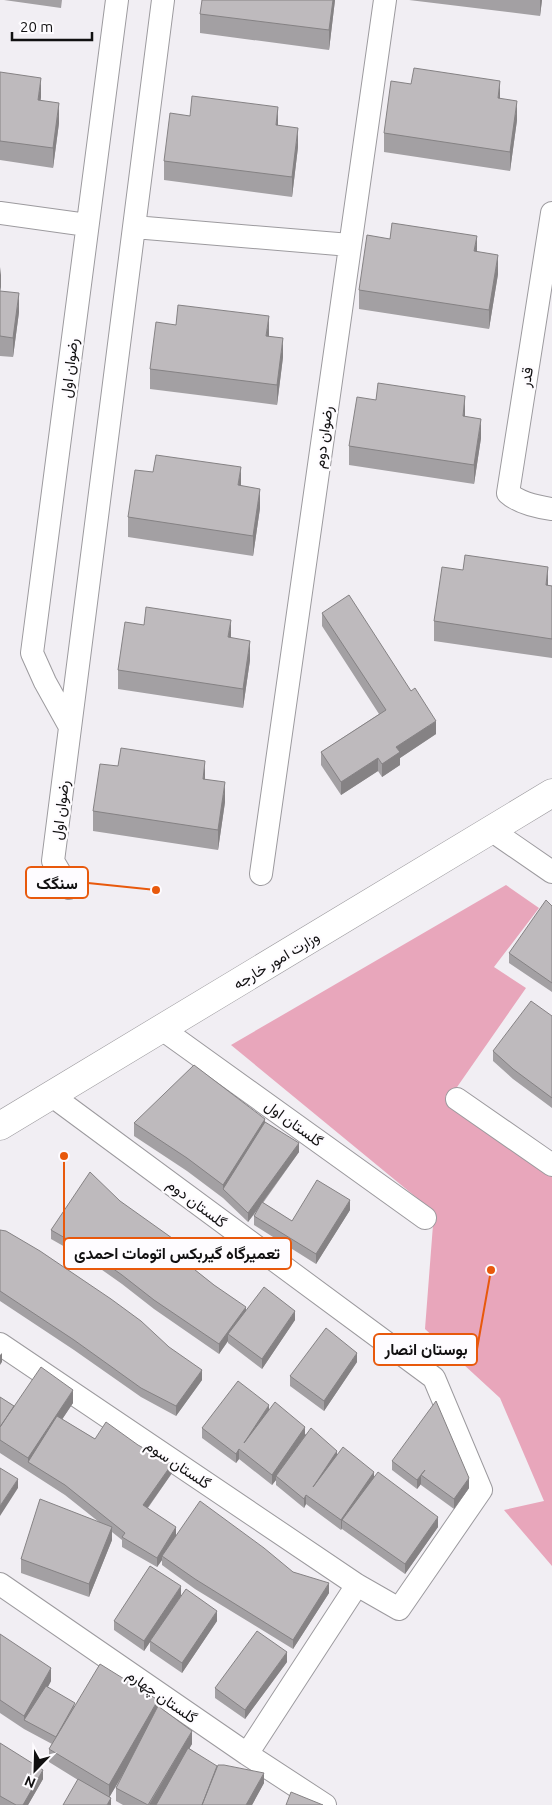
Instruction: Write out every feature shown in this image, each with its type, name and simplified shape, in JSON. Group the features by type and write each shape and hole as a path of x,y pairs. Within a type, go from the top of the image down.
{"main road":[{"name":"وزارت امور خارجه","path":"0,1126 552,793"}],"street":[{"name":"رضوان اول","path":"70,727 45,682 32,653 117,0"},
{"name":"رضوان اول","path":"69,888 53,861 163,0"},
{"name":"رضوان دوم","path":"261,874 385,0"},
{"path":"0,213 88,225"},
{"name":"قدر","path":"552,213 508,493 514,498 552,510"},
{"path":"134,226 350,245"},
{"path":"491,830 552,872"},
{"name":"گلستان اول","path":"162,1029 425,1218"},
{"name":"گلستان دوم","path":"51,1095 434,1378 481,1490 399,1609 357,1585"},
{"path":"457,1099 552,1165"},
{"name":"گلستان سوم","path":"0,1344 357,1585"},
{"name":"گلستان چهارم","path":"0,1584 246,1754 325,1805"},
{"path":"246,1754 357,1585"}],"shaded area":[{"path":"506,885 539,908 494,967 526,988 448,1100 552,1174 552,1566 504,1510 544,1501 500,1398 425,1329 434,1212 231,1045"}],"building":[{"path":"202,0 333,0 329,30 200,14"},
{"path":"414,68 500,81 498,98 517,101 510,152 384,133 391,81 411,84"},
{"path":"0,72 41,78 38,100 59,103 53,148 0,141"},
{"path":"192,96 278,107 276,125 298,128 292,177 164,161 170,113 190,116"},
{"path":"392,223 477,236 474,251 498,255 489,310 359,290 367,235 390,239"},
{"path":"0,291 19,293 13,338 0,336"},
{"path":"178,305 269,316 266,336 283,338 277,385 150,369 156,322 176,325"},
{"path":"378,383 465,396 463,416 481,419 474,465 349,446 357,397 376,400"},
{"path":"156,455 241,467 238,485 260,489 253,536 128,517 135,470 153,472"},
{"path":"465,555 548,567 546,585 552,586 552,639 434,621 442,567 463,570"},
{"path":"349,595 411,691 415,688 436,721 396,747 400,752 382,764 378,758 341,782 321,752 386,710 322,613"},
{"path":"146,607 231,620 228,637 250,641 243,689 118,670 125,622 144,625"},
{"path":"121,748 205,761 203,779 225,782 218,830 93,811 100,764 118,766"},
{"path":"546,900 552,906 552,983 509,953"},
{"path":"531,1001 552,1016 552,1098 513,1069 493,1051"},
{"path":"194,1065 265,1119 223,1185 187,1158 134,1123"},
{"path":"265,1122 299,1143 248,1213 223,1189"},
{"path":"90,1172 120,1201 186,1248 180,1258 246,1307 219,1344 154,1300 88,1251 51,1230"},
{"path":"317,1180 350,1200 316,1254 254,1216 262,1202 292,1221"},
{"path":"0,1230 6,1231 40,1251 111,1299 141,1321 169,1347 202,1370 176,1406 141,1388 74,1340 0,1291"},
{"path":"264,1287 295,1311 262,1359 228,1334"},
{"path":"326,1328 357,1353 324,1401 290,1376"},
{"path":"41,1367 73,1390 28,1458 0,1440 0,1427"},
{"path":"238,1381 269,1405 244,1443 275,1402 305,1427 272,1475 239,1449 236,1454 202,1428"},
{"path":"0,1397 14,1406 0,1427"},
{"path":"436,1401 469,1478 454,1499 421,1475 417,1480 392,1461"},
{"path":"57,1416 95,1439 106,1422 138,1445 172,1464 143,1505 176,1527 157,1558 122,1537 125,1533 65,1485 28,1462"},
{"path":"311,1428 337,1451 313,1487 343,1447 374,1472 341,1520 306,1495 304,1499 276,1476"},
{"path":"0,1468 18,1479 0,1506"},
{"path":"378,1472 438,1517 405,1564 342,1520"},
{"path":"40,1499 112,1527 89,1584 21,1559"},
{"path":"200,1501 293,1572 329,1583 293,1640 195,1579 162,1556"},
{"path":"150,1566 181,1586 144,1641 114,1621"},
{"path":"186,1589 217,1611 182,1663 150,1641"},
{"path":"257,1631 287,1652 245,1710 215,1688"},
{"path":"0,1634 51,1668 24,1716 0,1700"},
{"path":"100,1664 158,1700 109,1785 49,1749"},
{"path":"46,1686 75,1703 56,1737 24,1720"},
{"path":"158,1706 192,1731 148,1805 116,1788"},
{"path":"0,1743 43,1770 23,1805 16,1805 0,1796"},
{"path":"188,1748 217,1766 202,1805 156,1805"},
{"path":"218,1765 264,1773 246,1805 202,1805"},
{"path":"78,1779 111,1798 107,1805 63,1805"},
{"path":"291,1792 323,1805 286,1805"}],"place":[{"name":"سنگک","path":"156,890"},
{"name":"تعمیرگاه گیربکس اتومات احمدی","path":"64,1156"},
{"name":"بوستان انصار","path":"491,1270"}]}
